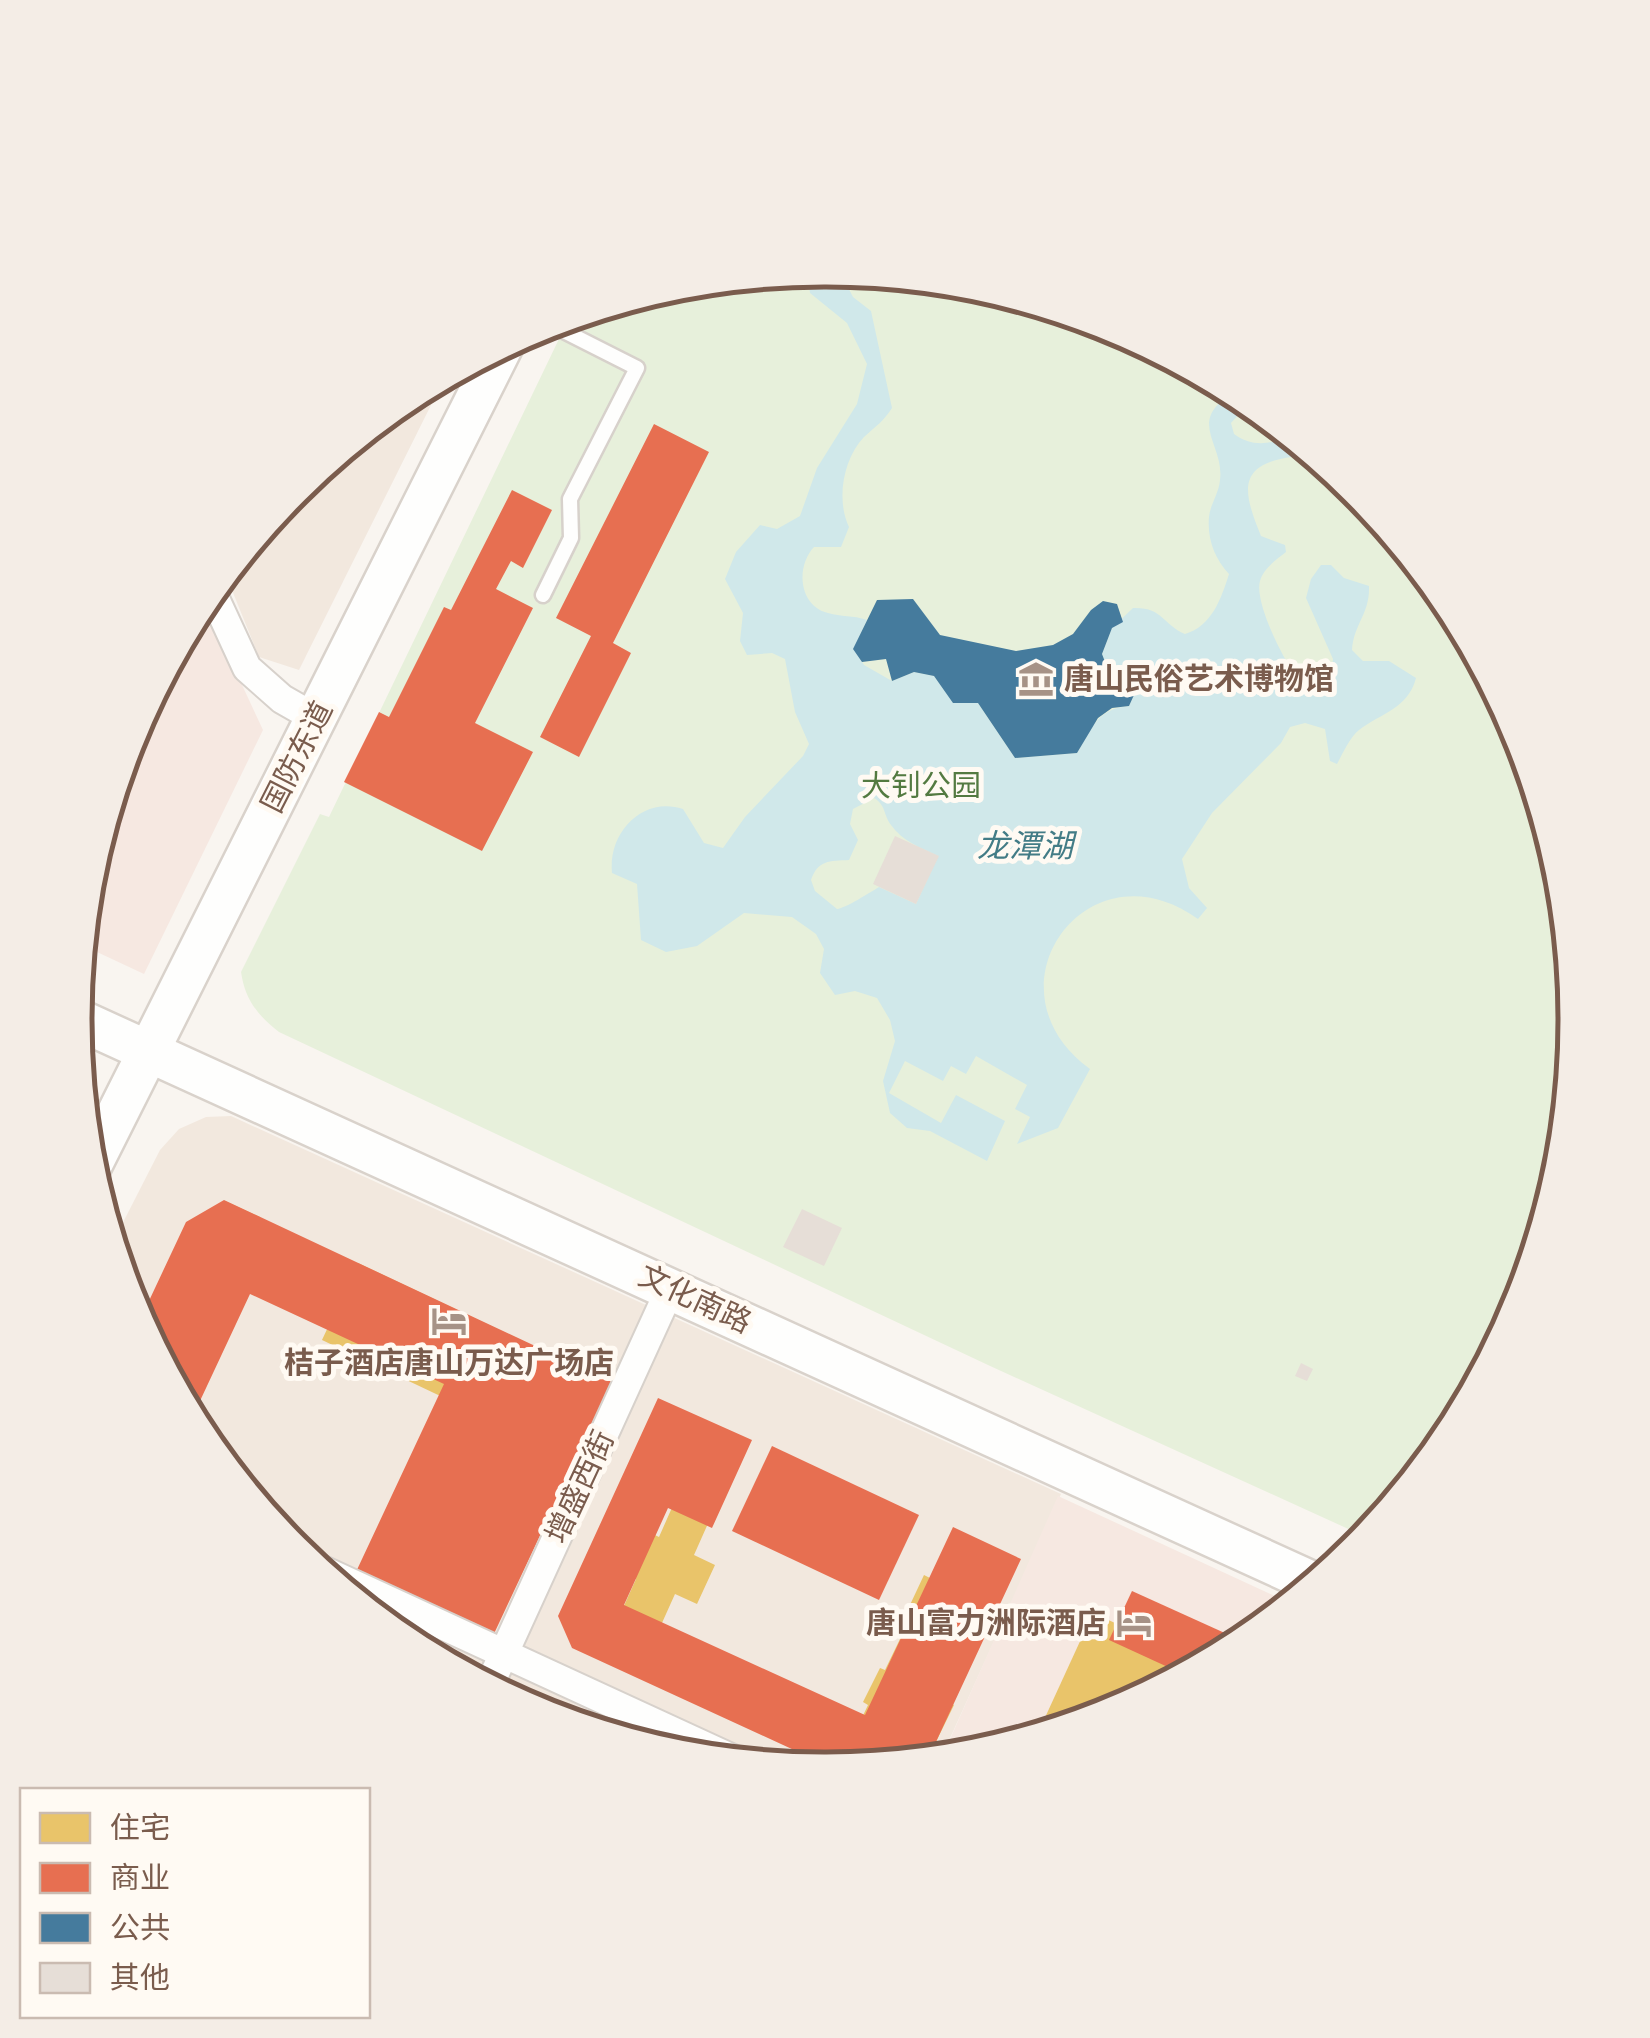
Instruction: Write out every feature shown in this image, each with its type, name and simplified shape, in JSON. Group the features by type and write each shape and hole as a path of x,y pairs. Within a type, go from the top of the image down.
{"street":[{"name":"国防东道","path":"103,1141 492,367"},
{"path":"219,608 247,668 282,699 316,718"},
{"name":"文化南路","path":"92,1026 1300,1577"},
{"name":"增盛西街","path":"495,1673 671,1288"},
{"path":"368,1591 687,1738"},
{"path":"485,1667 504,1654"},
{"path":"504,1654 510,1674 508,1679"}],"lane":[{"path":"543,594 570,538 570,499 637,368 568,333"}],"shaded area":[{"path":"433,401 299,670 259,657 232,590 274,536 342,468"},
{"path":"212,619 263,730 144,974 96,952 107,876 117,829 148,739"},
{"path":"231,1116 1061,1494 949,1740 873,1750 777,1750 635,1727 545,1696 501,1676 418,1628 342,1570 274,1502 216,1426 168,1343 122,1225 160,1150 179,1129 206,1117"},
{"name":"唐山富力洲际酒店","path":"1058,1496 1276,1596 1191,1653 1105,1696 1015,1727 949,1740"}],"green space":[{"name":"大钊公园","path":"825,287 873,288 968,301 1015,311 1105,342 1149,362 1232,410 1308,468 1343,501 1376,536 1434,612 1482,695 1502,739 1533,829 1543,876 1551,923 1558,1019 1551,1115 1543,1162 1533,1209 1502,1299 1482,1343 1434,1426 1350,1530 988,1365 279,1032 258,1013 241,972 320,814 329,817 560,336 635,311 682,301 777,288"}],"water":[{"name":"龙潭湖","path":"809,287 848,287 853,297 871,311 892,408 851,457 842,492 849,527 841,547 814,547 804,564 806,594 818,609 867,620 854,649 864,665 892,681 914,672 934,676 954,703 978,703 1015,758 1077,753 1102,716 1129,706 1139,684 1126,666 1107,667 1102,654 1112,628 1133,608 1143,608 1157,613 1185,634 1202,625 1219,602 1229,574 1216,555 1209,533 1220,467 1209,423 1220,403 1239,415 1231,423 1234,434 1251,442 1275,441 1292,455 1252,474 1248,495 1261,536 1285,545 1286,552 1262,577 1259,590 1271,630 1290,667 1296,675 1324,677 1332,667 1333,659 1306,598 1311,579 1321,565 1331,565 1344,578 1369,586 1352,650 1363,661 1389,661 1416,678 1400,704 1356,733 1337,764 1330,761 1325,729 1305,723 1290,727 1281,743 1212,813 1182,859 1189,888 1207,908 1198,919 1157,899 1119,897 1086,910 1061,934 1047,965 1045,1001 1059,1036 1090,1069 1058,1128 1017,1144 1030,1117 1015,1109 1027,1085 976,1056 966,1074 951,1066 943,1081 905,1061 889,1093 941,1123 956,1095 1005,1121 987,1161 930,1131 907,1128 890,1113 883,1081 895,1041 890,1020 877,998 855,991 835,995 820,973 824,949 816,934 792,917 744,913 697,946 666,952 641,940 637,884 612,873 612,858 622,832 641,813 654,808 683,809 704,843 723,848 745,817 803,756 809,744 795,712 785,659 772,653 747,655 740,641 743,613 725,579 736,552 760,525 777,529 800,516 817,468 857,404 867,364 847,323 810,293","holes":["874,798 891,825 901,835 938,856 916,904 879,887 837,909 815,891 811,880 825,863 849,860 858,840 850,824 853,809"]}],"building: 住宅":[{"path":"225,1201 260,1217 186,1377 149,1302 187,1223"},
{"path":"358,1263 561,1359 525,1436 322,1340"},
{"path":"678,1494 714,1510 694,1555 715,1565 697,1604 675,1594 657,1634 619,1617 636,1579 618,1571 638,1527 659,1537"},
{"path":"949,1539 992,1560 973,1599 996,1610 980,1644 959,1634 930,1693 954,1705 936,1742 929,1744 911,1735 905,1747 860,1751 849,1745 868,1705 863,1702 880,1668 885,1670 914,1610 909,1607 924,1575 930,1578"},
{"name":"唐山富力洲际酒店","path":"1093,1613 1186,1655 1105,1696 1045,1718"}],"building: 商业":[{"path":"654,424 709,452 613,643 631,653 579,757 540,737 591,636 556,618"},
{"path":"512,490 552,510 523,568 511,561 496,589 533,608 475,723 533,752 482,851 344,782 379,712 389,717 444,607 451,610"},
{"path":"224,1200 612,1382 492,1638 355,1574 444,1384 250,1294 200,1400 149,1301 186,1222"},
{"path":"658,1398 752,1440 712,1528 668,1508 624,1605 865,1715 953,1527 1021,1559 936,1743 921,1745 796,1751 572,1648 558,1616"},
{"path":"772,1446 919,1515 879,1600 732,1531"},
{"path":"1132,1591 1224,1633 1166,1666 1109,1640"}],"building: 公共":[{"name":"唐山民俗艺术博物馆","path":"913,599 940,635 1016,651 1053,645 1073,634 1103,601 1117,604 1123,622 1112,628 1102,654 1107,667 1126,666 1139,684 1129,706 1112,708 1098,718 1077,753 1015,758 978,703 953,703 934,676 914,672 892,681 886,659 862,662 853,649 877,600"}],"building: 其他":[{"path":"895,836 939,856 916,904 873,884"},
{"path":"802,1209 842,1228 824,1266 783,1247"},
{"path":"1301,1363 1313,1369 1307,1381 1295,1376"}],"place":[{"name":"唐山民俗艺术博物馆","path":"1036,679"},
{"name":"桔子酒店唐山万达广场店","path":"449,1321"},
{"name":"唐山富力洲际酒店","path":"1134,1623"}]}
